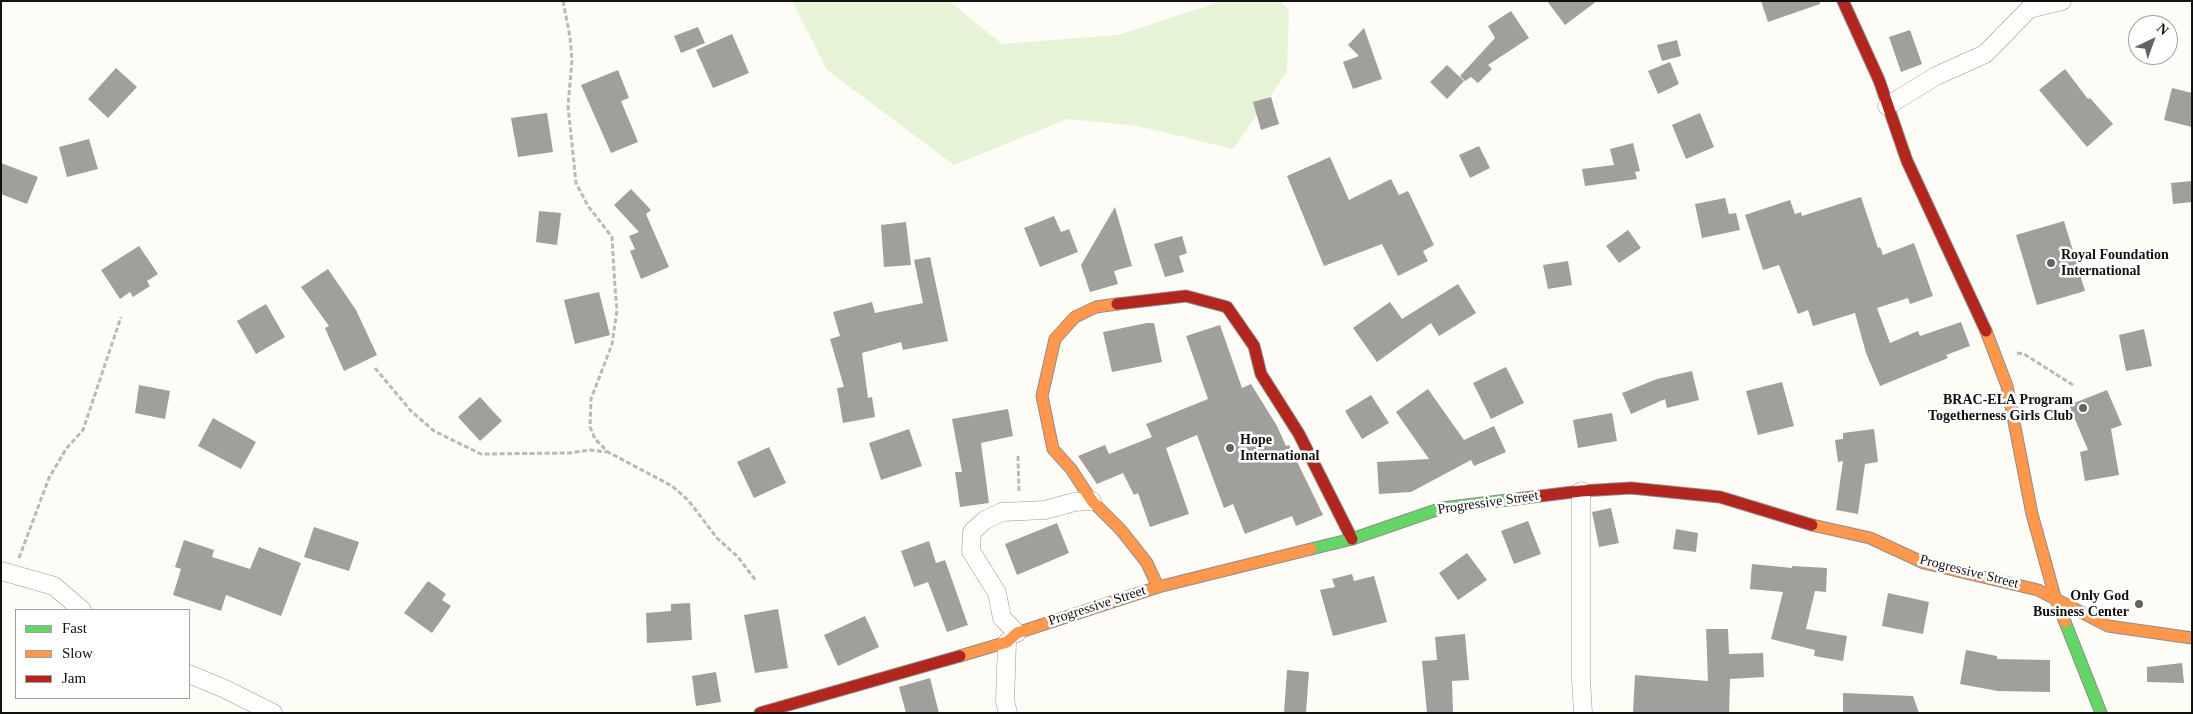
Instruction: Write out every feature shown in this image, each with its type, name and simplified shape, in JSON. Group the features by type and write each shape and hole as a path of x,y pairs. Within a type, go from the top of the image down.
{"street":[{"path":"1843,1 1878,80 1907,161 1984,324 2007,386 2032,514 2055,598 2101,713"},
{"path":"1887,106 1936,76 1985,54 2029,9 2062,1"},
{"path":"1158,586 1147,563 1121,530 1092,501 1071,469 1053,449 1042,396 1055,339 1075,317 1096,307 1139,300 1186,296 1227,307 1254,346 1261,374 1299,434 1352,539"},
{"name":"Progressive Street","path":"760,713 1012,637 1158,586 1352,539 1442,508 1581,491 1631,488 1720,497 1815,526 1870,538 1924,563 2038,590 2108,626 2192,638"},
{"path":"1581,491 1581,670 1584,713"},
{"path":"1008,713 1005,701 1012,637 1002,618 997,594 971,551 972,532 985,520 1002,512 1045,510 1074,502 1092,501"},
{"path":"7,573 54,586 81,609"},
{"path":"190,674 225,689 273,713"}],"path":[{"path":"563,1 572,60 568,106 576,183 588,206 612,237 616,310 612,344 591,399 590,427 595,439 608,452 672,486 688,500 717,538 738,557 756,581"},
{"path":"7,573 49,478 66,449 83,430 121,317"},
{"path":"1992,346 2024,354 2073,385"},
{"path":"375,368 411,411 434,431 482,454 570,453 590,450 608,452"},
{"path":"1018,456 1019,494 1023,510"}],"green space":[{"path":"792,1 949,1 1002,44 1118,35 1222,1 1280,1 1289,10 1287,72 1233,149 1138,126 1067,119 954,165 827,70"}],"building":[{"path":"1547,1 1597,1 1565,25"},
{"path":"1761,1 1820,1 1820,4 1768,22"},
{"path":"1511,11 1529,38 1488,65 1492,69 1478,83 1471,77 1465,81 1460,76 1495,38 1488,26"},
{"path":"698,27 705,43 681,53 674,36"},
{"path":"1364,28 1382,79 1353,89 1343,62 1359,56 1348,45"},
{"path":"1910,30 1922,64 1901,72 1889,37"},
{"path":"732,34 749,73 713,88 696,50"},
{"path":"1677,40 1681,56 1662,61 1657,45"},
{"path":"1670,62 1679,84 1658,94 1648,71"},
{"path":"1447,65 1464,81 1447,99 1430,82"},
{"path":"116,68 137,87 108,118 88,99"},
{"path":"2065,69 2088,99 2090,98 2113,124 2087,147 2039,90"},
{"path":"618,70 629,98 621,101 638,142 611,153 581,85"},
{"path":"2172,88 2192,93 2192,127 2164,120"},
{"path":"1271,97 1279,124 1261,130 1253,102"},
{"path":"547,113 553,152 518,157 511,118"},
{"path":"1700,113 1714,147 1686,159 1672,125"},
{"path":"89,139 98,169 67,177 59,147"},
{"path":"1633,143 1640,171 1635,172 1637,179 1585,186 1582,169 1614,165 1610,149"},
{"path":"1479,146 1490,168 1470,178 1459,155"},
{"path":"1330,157 1349,200 1391,179 1399,195 1408,191 1434,245 1423,251 1428,261 1398,276 1382,244 1324,266 1287,176"},
{"path":"1,163 38,177 27,204 1,194"},
{"path":"2192,181 2192,202 2173,204 2171,183"},
{"path":"631,189 651,210 646,214 669,267 641,279 630,251 635,249 629,236 639,232 614,205"},
{"path":"1861,197 1878,248 1880,247 1883,255 1914,243 1933,296 1910,304 1908,298 1877,308 1890,343 1918,331 1920,336 1961,322 1970,346 1946,355 1948,358 1880,386 1866,353 1855,313 1813,326 1808,310 1798,314 1779,265 1763,270 1745,215 1790,200 1795,214 1801,212 1802,216"},
{"path":"1725,198 1729,214 1736,213 1740,230 1702,238 1695,204"},
{"path":"1115,207 1132,266 1114,271 1118,284 1090,292 1081,265"},
{"path":"539,211 561,213 557,245 536,242"},
{"path":"1054,216 1061,232 1069,229 1078,252 1040,267 1024,228"},
{"name":"Royal Foundation International","path":"2064,221 2085,291 2037,305 2016,235"},
{"path":"906,222 911,265 884,267 881,225"},
{"path":"1628,230 1641,248 1619,263 1606,246"},
{"path":"1182,236 1187,253 1179,256 1184,272 1165,277 1154,244"},
{"path":"139,246 158,274 147,281 150,286 133,297 130,292 120,299 101,270"},
{"path":"930,257 948,341 903,350 901,342 862,353 868,398 872,397 875,417 843,423 837,388 844,387 830,339 840,336 833,312 872,302 875,313 923,303 914,260"},
{"path":"1568,261 1572,285 1548,289 1543,265"},
{"path":"328,269 356,310 377,355 344,371 325,328 329,326 301,287"},
{"path":"1458,284 1476,313 1439,336 1431,323 1377,362 1353,328 1390,302 1402,319"},
{"path":"599,292 610,335 575,344 564,300"},
{"path":"266,304 285,337 256,354 237,321"},
{"path":"1154,323 1162,362 1112,372 1103,332"},
{"path":"1220,325 1242,388 1251,384 1277,426 1286,446 1289,445 1323,515 1296,526 1292,516 1245,534 1233,504 1224,508 1197,435 1166,448 1189,514 1150,527 1138,493 1134,495 1123,473 1097,484 1078,456 1105,445 1109,454 1152,437 1146,424 1208,399 1186,336"},
{"path":"2144,329 2152,366 2126,371 2119,335"},
{"path":"1506,367 1524,403 1491,419 1473,383"},
{"path":"1692,371 1699,400 1667,408 1665,399 1631,414 1622,393 1657,379"},
{"path":"1782,382 1794,426 1758,435 1746,391"},
{"path":"139,385 170,391 165,419 135,413"},
{"path":"1428,389 1464,440 1494,426 1506,452 1474,466 1471,460 1411,492 1379,494 1377,462 1429,459 1396,412"},
{"path":"2107,390 2122,425 2111,429 2119,475 2085,481 2080,452 2088,450 2069,405"},
{"path":"1371,395 1389,423 1362,439 1345,411"},
{"path":"480,397 502,421 480,441 458,417"},
{"path":"1008,409 1013,436 981,443 989,503 960,507 955,472 962,472 952,419"},
{"path":"1612,413 1617,441 1578,448 1573,420"},
{"path":"213,418 256,442 241,469 198,446"},
{"path":"909,429 922,466 881,480 869,443"},
{"path":"1874,429 1878,462 1865,464 1858,514 1836,510 1843,461 1838,462 1835,440 1843,439 1843,433"},
{"path":"769,447 786,483 754,498 737,462"},
{"path":"1611,508 1619,543 1599,547 1592,512"},
{"path":"1528,521 1541,554 1514,564 1501,531"},
{"path":"1057,523 1069,553 1017,575 1005,544"},
{"path":"314,527 359,542 349,571 304,557"},
{"path":"1676,529 1698,533 1696,552 1673,549"},
{"path":"184,540 214,550 212,557 250,569 259,547 301,563 281,616 226,595 221,611 173,595 181,569 175,567"},
{"path":"929,541 936,563 945,560 968,625 947,632 928,582 914,587 901,551"},
{"path":"1467,553 1487,580 1458,600 1439,573"},
{"path":"1752,564 1792,568 1792,566 1827,568 1826,592 1815,591 1806,629 1847,636 1843,661 1814,656 1815,650 1771,639 1783,592 1750,589"},
{"path":"1352,574 1354,581 1374,576 1387,622 1333,636 1320,590 1335,587 1332,579"},
{"path":"428,581 446,594 442,600 451,606 432,633 404,613"},
{"path":"1888,593 1929,602 1923,634 1882,626"},
{"path":"690,603 692,640 647,643 646,613 671,611 671,604"},
{"path":"778,609 788,668 755,673 744,615"},
{"path":"865,616 879,647 838,666 824,635"},
{"path":"1706,629 1728,629 1729,654 1763,653 1764,677 1730,679 1729,713 1633,713 1635,675 1708,681"},
{"path":"1465,634 1469,680 1452,681 1453,713 1427,713 1422,661 1437,660 1435,637"},
{"path":"1966,650 1997,656 1997,659 2050,660 2050,692 1998,691 1960,684"},
{"path":"2182,663 2184,683 2147,682 2147,667"},
{"path":"1287,670 1309,672 1306,713 1284,713"},
{"path":"716,672 721,702 696,706 692,676"},
{"path":"930,678 939,713 906,713 899,687"},
{"path":"1843,693 1913,696 1919,713 1843,713"}],"traffic: fast":[{"path":"1311,549 1352,539 1442,508 1516,499"},
{"path":"2065,622 2101,713"}],"traffic: slow":[{"path":"1117,304 1096,307 1075,317 1055,339 1042,396 1053,449 1071,469 1092,501 1121,530 1147,563 1158,587"},
{"path":"1986,331 2007,386 2032,514 2055,597 2065,622"},
{"path":"1812,525 1870,538 1924,563 2038,590 2108,626 2192,638"},
{"path":"960,656 1007,642 1017,633 1158,587 1311,549"}],"traffic: jam":[{"path":"1843,1 1879,80 1907,161 1986,331"},
{"path":"1117,304 1186,296 1227,307 1254,346 1261,374 1299,434 1352,539"},
{"path":"1516,499 1581,491 1631,488 1720,497 1812,525"},
{"path":"760,713 960,656"}],"place":[{"name":"Royal Foundation International","path":"2051,263"},
{"name":"BRAC-ELA Program Togetherness Girls Club","path":"2083,408"},
{"name":"Hope International","path":"1230,448"},
{"name":"Only God Business Center","path":"2139,604"}]}
